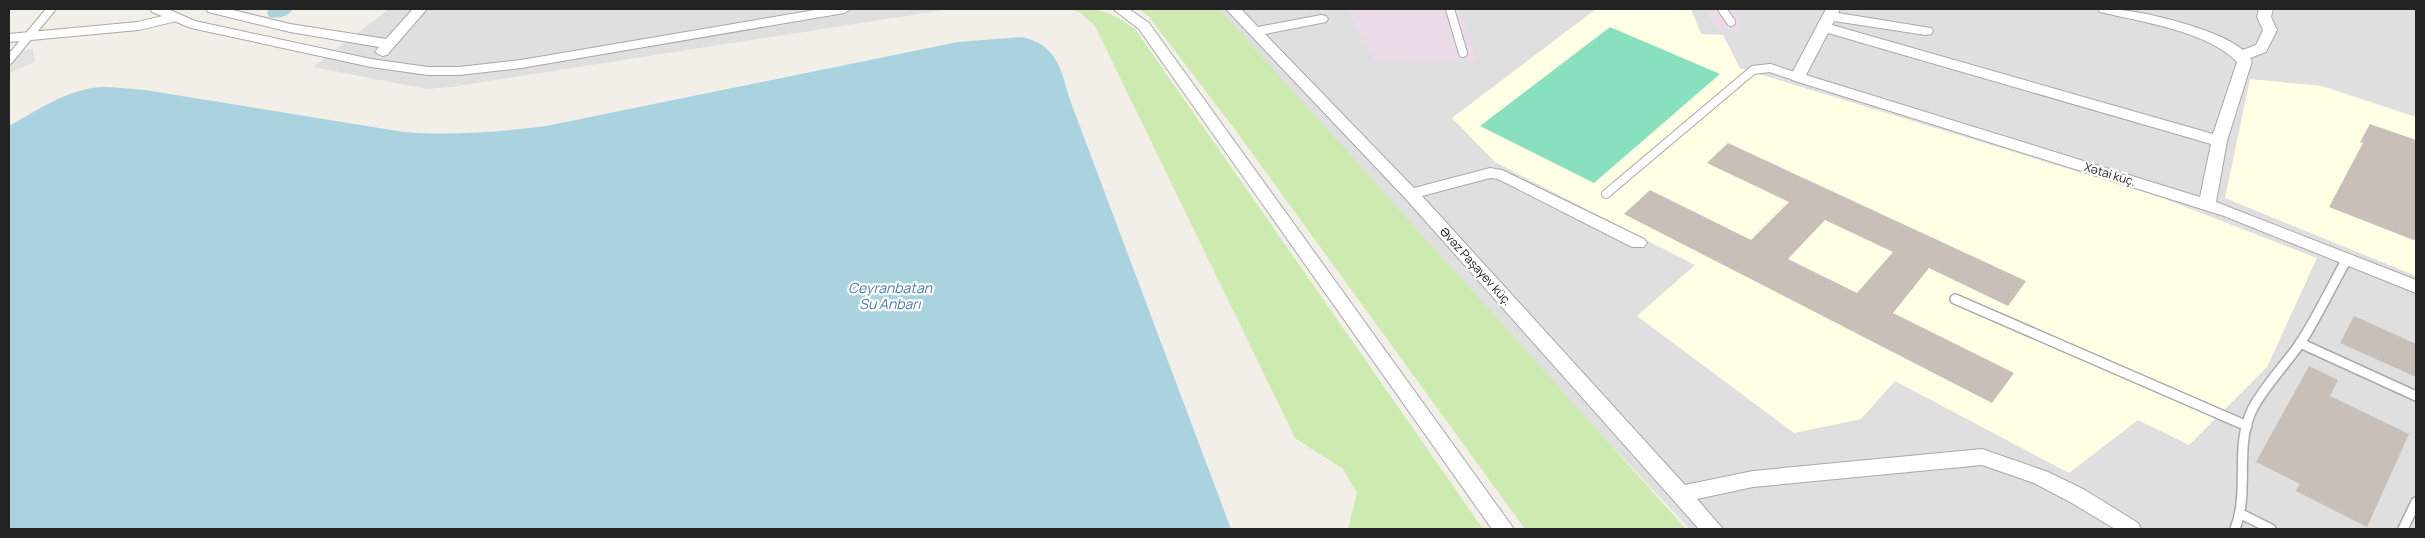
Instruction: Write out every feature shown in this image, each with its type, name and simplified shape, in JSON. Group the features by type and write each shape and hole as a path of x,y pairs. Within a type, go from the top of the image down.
{"street":[{"path":"157,9 172,18 223,32 372,63 428,71 489,68 844,9"},
{"path":"214,9 299,29 388,44"},
{"path":"372,63 420,9"},
{"path":"1120,9 1144,26 1504,529"},
{"name":"Əvəz Paşayev küç.","path":"1233,9 1411,194 1712,529"},
{"path":"2105,9 2211,38 2232,48 2241,55 2245,62 2219,142 2207,204"},
{"path":"2241,55 2260,51 2264,46 2270,30 2264,17 2266,9"},
{"path":"1829,17 2219,142"},
{"path":"1829,17 1926,31"},
{"path":"1797,77 1829,17"},
{"path":"1254,32 1321,19"},
{"name":"Xətai küç.","path":"1797,77 2207,204 2416,287"},
{"path":"1411,194 1490,173 1502,175 1638,243"},
{"path":"1680,494 1753,479 1982,457 2001,462 2084,497 2131,529"}],"lane":[{"path":"9,60 51,9"},
{"path":"1450,9 1463,53"},
{"path":"1722,9 1731,22"},
{"path":"9,38 138,26 172,18"},
{"path":"1606,194 1754,70 1762,67 1772,68 1797,77"},
{"path":"2235,529 2241,514 2243,494 2242,444 2252,410 2300,343 2347,260"},
{"path":"1955,299 2247,426"},
{"path":"2300,343 2416,396"},
{"path":"2403,529 2416,502"},
{"path":"2241,514 2270,529"}],"shaded area":[{"path":"389,9 950,9 451,87 427,89 313,67"},
{"path":"1200,9 2416,9 2416,529 1690,529"},
{"path":"1347,9 1459,9 1476,61 1375,62"},
{"path":"1596,9 1691,9 1701,34 1723,35 1740,68 2160,197 2317,258 2267,367 2189,445 2138,420 2069,473 1895,381 1861,419 1794,433 1637,316 1695,265 1495,162 1452,118"},
{"path":"1705,9 1736,9 1744,30 1718,30"},
{"path":"33,49 35,62 9,73 9,53"},
{"path":"2250,79 2322,86 2416,117 2416,276 2225,198"}],"green space":[{"path":"1070,9 1090,9 1111,14 1135,29 1483,529 1348,529 1357,493 1343,469 1295,438 1095,26 1081,13"},
{"path":"1138,9 1219,9 1686,529 1525,529 1233,127 1149,17"},
{"path":"1610,27 1720,74 1594,183 1480,126"}],"water":[{"name":"Ceyranbatan Su Anbarı","path":"1022,37 1034,41 1050,52 1064,78 1070,100 1231,529 9,529 9,126 53,101 89,89 102,87 118,88 145,90 404,132 440,134 493,132 546,126 958,42"}],"building":[{"path":"2370,124 2416,140 2416,241 2329,207 2363,143 2360,142"},
{"path":"1728,143 2026,281 2008,306 1929,268 1893,313 2014,373 1992,403 1624,214 1650,190 1751,240 1789,202 1707,163","holes":["1825,220 1893,252 1857,293 1788,259"]},
{"path":"2354,316 2416,344 2416,377 2340,343"},
{"path":"2309,366 2338,380 2330,396 2409,434 2367,527 2296,491 2300,484 2256,462"}],"waterway":[{"path":"276,13 284,9"}]}
